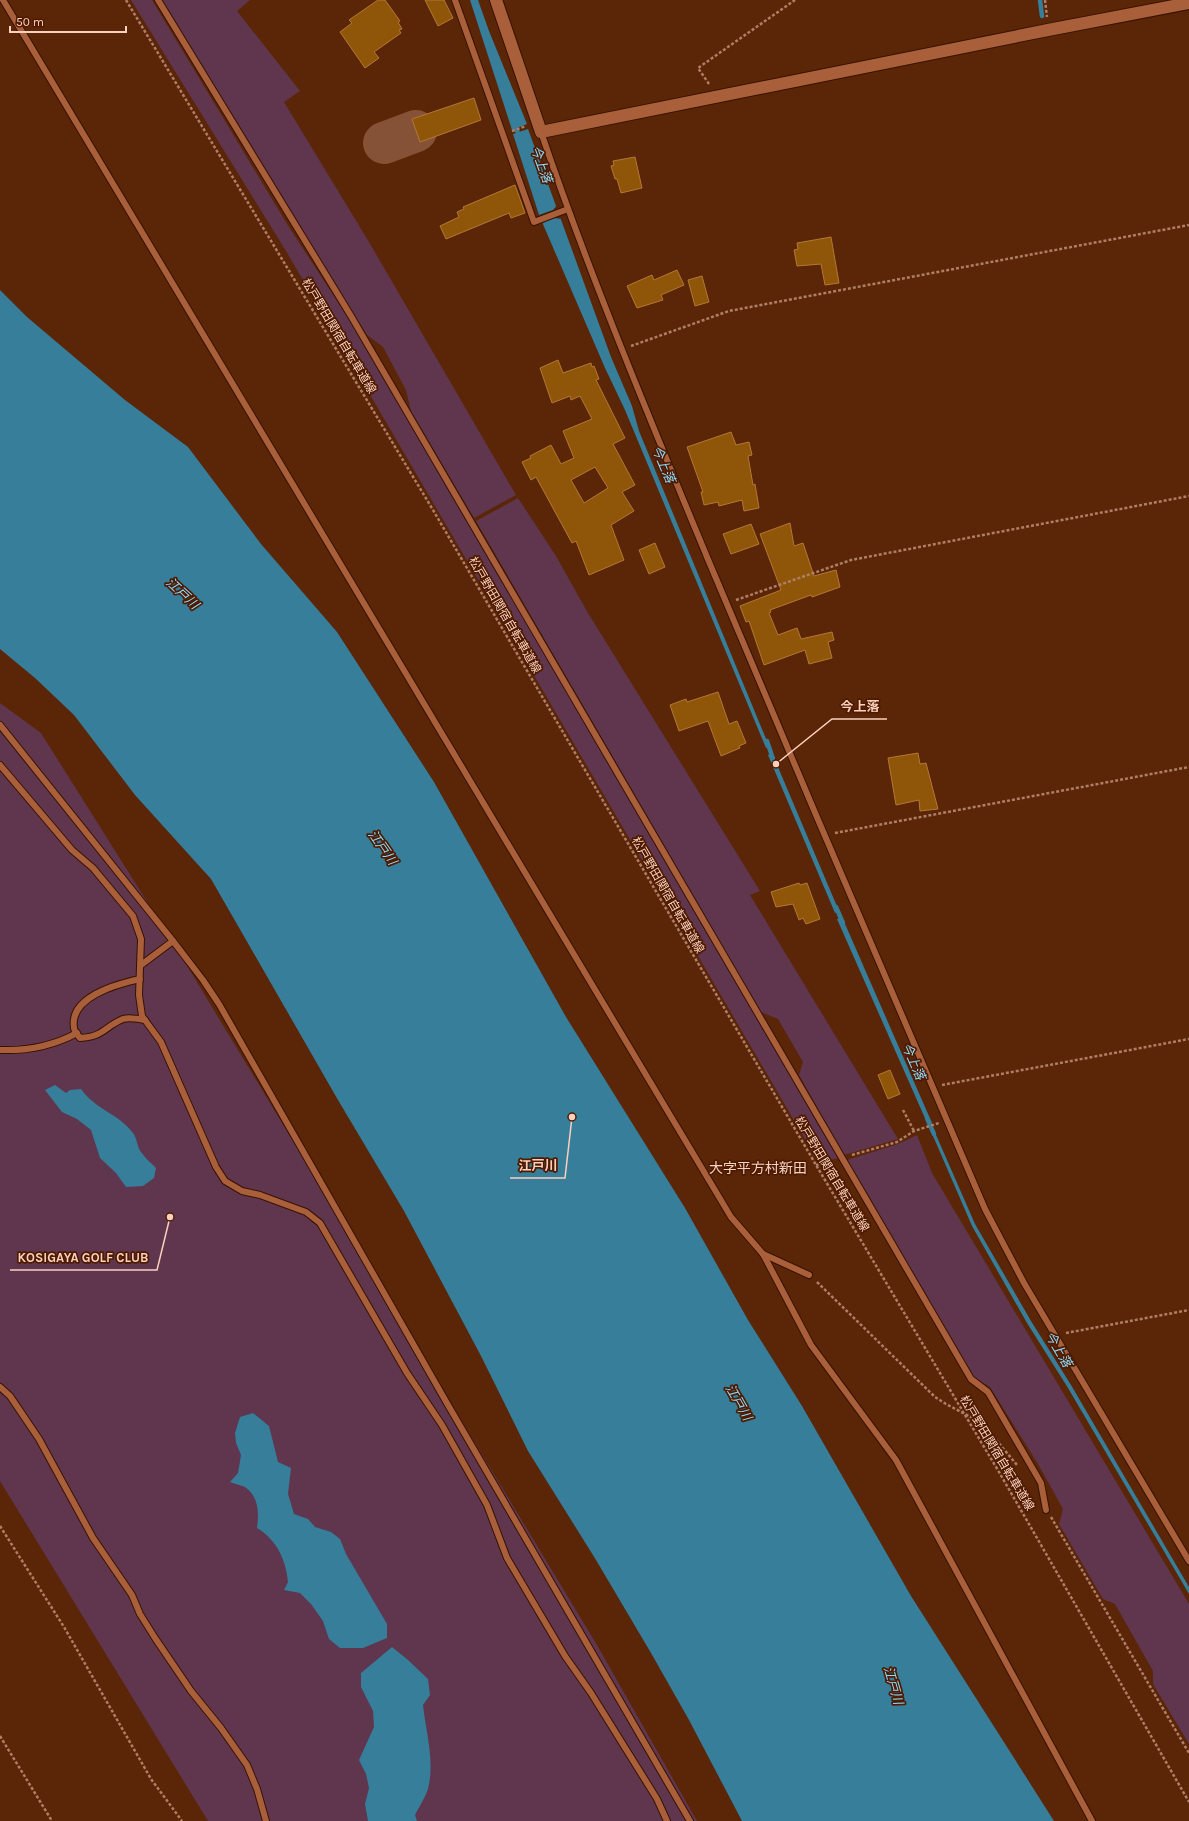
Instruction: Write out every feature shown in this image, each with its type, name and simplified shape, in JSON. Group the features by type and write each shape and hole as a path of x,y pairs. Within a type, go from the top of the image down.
{"street":[{"path":"496,0 540,127 716,96 1189,3"}],"lane":[{"path":"3,0 731,1217 763,1254 812,1345 896,1460 1092,1821"},
{"path":"158,0 355,322 970,1379 988,1392 1041,1484 1046,1510"},
{"path":"455,0 534,222 566,210"},
{"path":"540,127 566,210 726,603 932,1087 997,1234 1189,1561"},
{"path":"0,725 173,941 203,980 219,1004 452,1412 690,1821"},
{"path":"0,765 72,850 92,868 133,916 141,939 139,995 142,1016 161,1042 216,1166 226,1181 242,1191 260,1195 306,1212 320,1222 408,1373 442,1425 487,1504 507,1558 565,1656 591,1693 657,1799 667,1821"},
{"path":"141,965 173,941"},
{"path":"140,979 118,984 86,998 74,1016 74,1029 80,1038 92,1038 103,1033 124,1019 145,1020"},
{"path":"0,1050 39,1047 61,1042 77,1034"},
{"path":"763,1254 809,1275"},
{"path":"0,1387 10,1396 39,1439 93,1538 132,1595 140,1614 160,1645 191,1691 221,1728 247,1765 257,1789 266,1821"}],"path":[{"name":"松戸野田関宿自転車道線","path":"126,0 433,510 816,1165 964,1414 1189,1802"},
{"path":"716,96 698,68 795,0"},
{"path":"502,135 540,127"},
{"path":"623,349 729,311 1189,224"},
{"path":"726,603 851,560 1189,496"},
{"path":"825,835 1189,768"},
{"path":"932,1087 1189,1039"},
{"path":"903,1110 914,1131"},
{"path":"816,1165 897,1142 914,1131 940,1123"},
{"path":"809,1275 935,1397 982,1423 1017,1465"},
{"path":"1055,1335 1189,1310"},
{"path":"1046,1510 1189,1753"},
{"path":"0,1526 64,1627 151,1779 182,1821"},
{"path":"0,1736 52,1821"}],"shaded area":[{"path":"131,0 152,0 287,224 354,327 838,1158 819,1163 286,251"},
{"path":"162,0 250,0 237,11 300,91 284,102 369,242 516,495 474,518 411,411 406,390 383,347 367,335 315,253"},
{"path":"518,498 556,556 588,613 760,891 750,895 898,1139 844,1155 799,1075 803,1062 778,1019 761,1012 476,521"},
{"path":"0,703 41,733 180,954 597,1645 697,1821 208,1821 0,1481"},
{"path":"917,1135 932,1173 1189,1604 1189,1744 1153,1684 1153,1671 1115,1604 1103,1599 1059,1524 1063,1509 1038,1464 990,1387 973,1377 847,1160 898,1144"}],"water":[{"path":"470,0 478,0 527,124 512,130"},
{"path":"528,129 611,357 632,406 639,431 769,746 766,748 625,410 605,368 539,215 513,134"},
{"path":"0,290 27,317 125,400 188,447 261,544 337,632 434,782 566,1017 685,1208 748,1320 802,1406 911,1596 1054,1821 742,1821 689,1720 651,1653 596,1560 528,1451 481,1356 404,1211 338,1100 211,879 135,795 74,715 35,678 0,649"},
{"path":"772,753 839,911 835,913 768,755"},
{"path":"842,917 932,1123 928,1125 837,919"},
{"path":"55,1085 66,1093 70,1090 81,1089 94,1102 127,1126 134,1135 141,1152 156,1168 154,1178 143,1186 126,1187 116,1173 100,1158 91,1130 77,1119 62,1112 45,1090"},
{"path":"933,1128 975,1224 1189,1587 1189,1594 1068,1388 1027,1323 972,1226 930,1129"},
{"path":"253,1413 269,1426 278,1462 291,1468 288,1494 294,1514 308,1519 315,1527 331,1532 340,1539 346,1554 387,1624 387,1638 363,1648 340,1648 329,1639 323,1621 311,1604 300,1593 284,1590 288,1582 283,1558 270,1538 257,1528 258,1511 253,1496 245,1487 230,1482 238,1473 241,1455 236,1443 235,1433 240,1417"},
{"path":"392,1647 428,1679 430,1695 423,1705 431,1768 427,1792 415,1815 417,1821 368,1821 365,1804 369,1788 366,1774 359,1760 374,1727 373,1711 361,1687 361,1673"}],"pier":[{"path":"558,204 563,219 554,218 545,221 542,224 539,215 553,210"}],"building":[{"path":"378,0 385,0 400,21 398,22 402,29 399,30 401,33 374,52 379,58 365,68 340,32 352,23 349,20"},
{"path":"425,0 444,0 453,18 438,26"},
{"path":"474,98 481,120 420,142 412,119"},
{"path":"635,157 642,188 621,193 611,166 614,165 613,161"},
{"path":"515,185 525,213 511,218 509,213 446,239 440,226 459,217 457,212 464,209 463,207"},
{"path":"831,237 839,283 825,285 821,264 797,266 794,250 798,249 797,243"},
{"path":"677,270 684,285 661,295 663,300 637,308 627,286 652,275 654,280"},
{"path":"702,276 709,302 695,306 688,280"},
{"path":"558,360 563,373 591,363 592,367 594,366 599,379 596,380 625,438 613,444 635,485 622,492 634,511 611,525 624,560 589,575 576,541 572,543 536,477 531,480 522,462 551,445 561,464 574,458 563,431 592,419 580,396 571,400 570,396 552,403 540,368","holes":["595,467 608,488 584,503 571,480"]},
{"path":"731,432 736,445 749,442 752,455 748,456 759,508 744,511 742,500 719,506 718,502 704,505 701,492 703,492 687,447"},
{"path":"790,523 794,546 803,543 814,576 836,570 840,587 812,597 811,595 770,610 771,612 769,613 778,635 797,628 801,639 832,632 834,640 828,642 832,658 809,664 805,650 764,665 749,621 746,622 740,606 781,590 760,534"},
{"path":"751,524 759,544 731,554 723,534"},
{"path":"655,543 665,567 649,574 639,550"},
{"path":"718,692 729,724 737,721 746,743 739,746 740,748 721,756 708,721 679,731 670,705 686,699 687,702"},
{"path":"918,753 920,764 926,763 938,809 920,811 919,800 896,805 888,758"},
{"path":"799,883 800,885 807,883 820,919 806,924 803,918 799,920 793,904 776,907 771,892"},
{"path":"890,1070 900,1094 888,1099 878,1075"}],"waterway":[{"path":"1040,0 1042,16"},
{"name":"今上落","path":"514,123 520,138"},
{"name":"今上落","path":"767,741 773,759"},
{"name":"今上落","path":"836,907 843,923"},
{"name":"今上落","path":"927,1118 934,1134"}],"taxiway":[{"path":"384,143 416,131"}],"place":[{"name":"今上落","path":"776,764"},
{"name":"江戸川","path":"572,1117"},
{"name":"KOSIGAYA GOLF CLUB","path":"170,1217"}],"district":[{"name":"大字平方村新田","path":"758,1168"}]}
